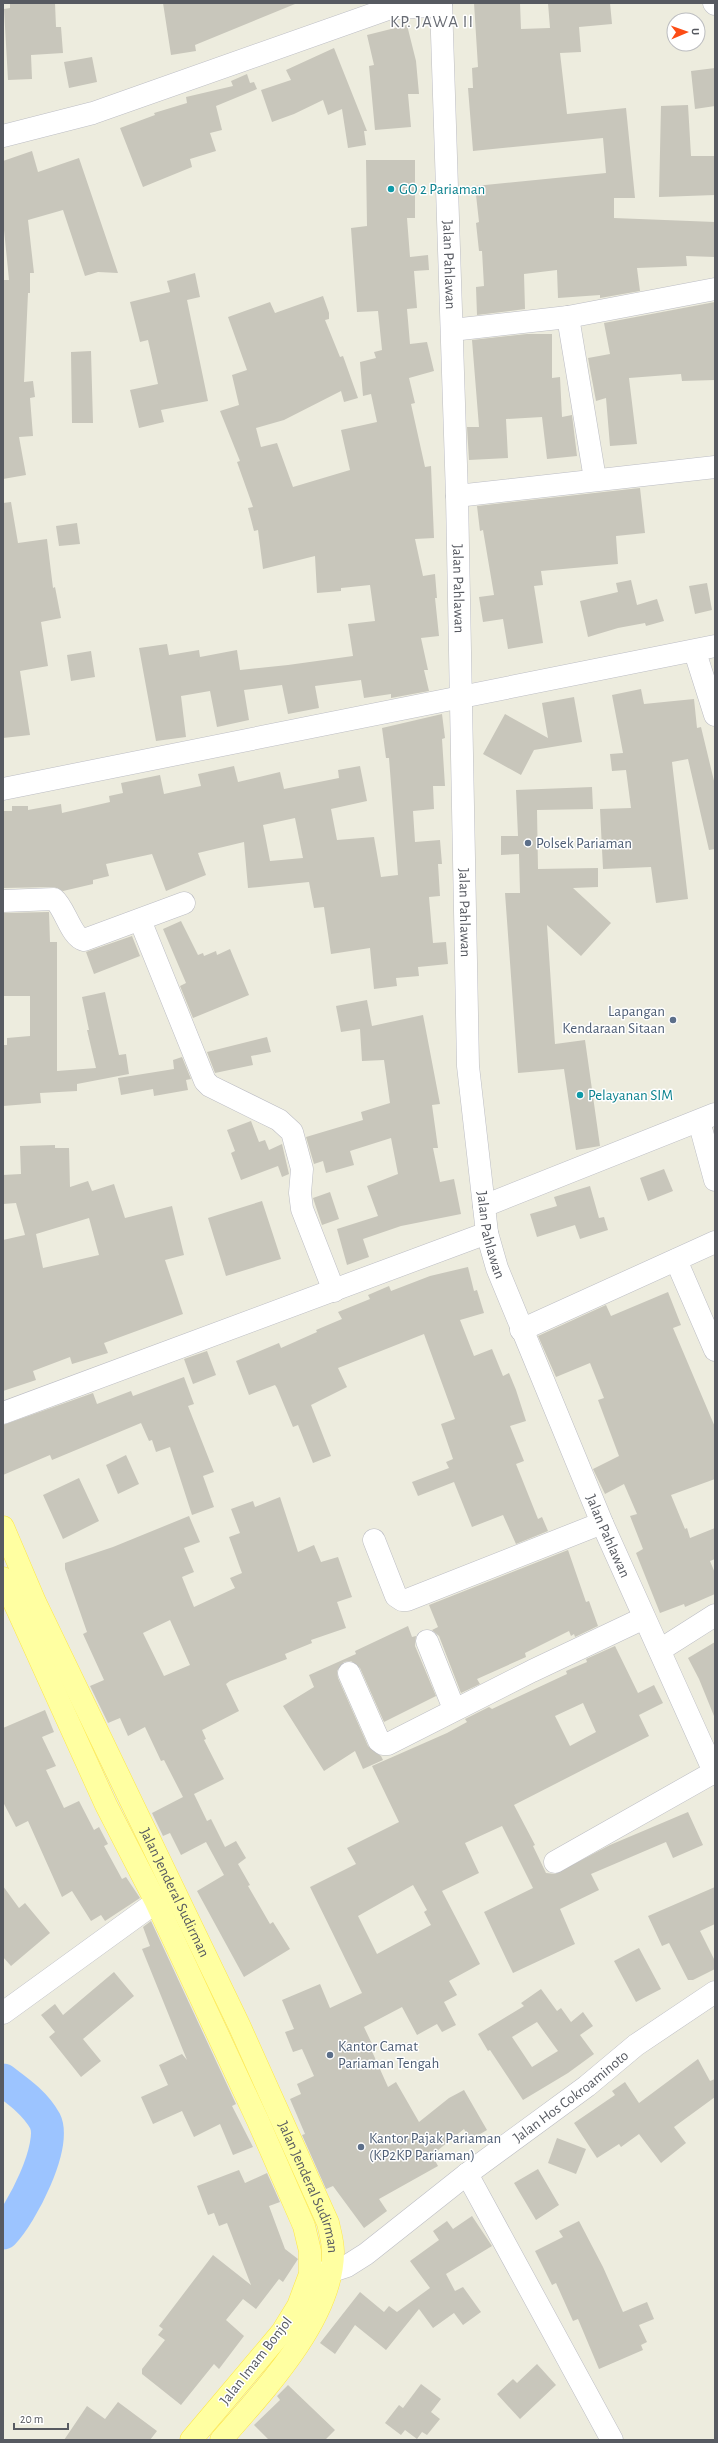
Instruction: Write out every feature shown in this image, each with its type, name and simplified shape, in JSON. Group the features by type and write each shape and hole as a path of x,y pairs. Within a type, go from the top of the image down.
{"main road":[{"name":"Jalan Jenderal Sudirman","path":"3,1527 26,1607 106,1805 156,1902 304,2226 310,2251 310,2274"},
{"name":"Jalan Jenderal Sudirman","path":"3,1578 26,1607 239,2026 328,2222 333,2245 332,2267"},
{"path":"217,2036 239,2026"},
{"name":"Jalan Imam Bonjol","path":"221,2440 284,2368 322,2301 332,2267"},
{"name":"Jalan Imam Bonjol","path":"191,2440 282,2332 298,2306 310,2274"}],"street":[{"path":"3,136 93,113 388,9 441,4"},
{"name":"Jalan Pahlawan","path":"441,4 457,496 468,1066 487,1233 497,1268 521,1330 602,1522 714,1773"},
{"path":"452,330 568,317 715,289"},
{"path":"568,317 595,479"},
{"path":"457,496 595,479 715,467"},
{"path":"3,789 705,649 715,715"},
{"path":"3,901 54,899 59,903 77,936 84,940 184,903"},
{"path":"140,920 205,1081 210,1086 279,1120 292,1132 302,1168 300,1193 302,1210 334,1291"},
{"path":"484,1206 707,1117 715,1180"},
{"path":"3,1413 487,1233"},
{"path":"521,1330 715,1242"},
{"path":"676,1260 715,1350"},
{"path":"374,1540 396,1596 402,1600 407,1600 602,1522"},
{"path":"660,1650 715,1615"},
{"path":"349,1673 379,1741 382,1744 393,1743 454,1709 644,1618"},
{"path":"426,1641 454,1709"},
{"path":"555,1862 714,1773"},
{"path":"3,2013 156,1902"},
{"name":"Jalan Hos Cokroaminoto","path":"310,2274 332,2267 347,2266 366,2254 467,2174 587,2086 636,2045 715,1992"},
{"path":"467,2174 612,2440"}],"building":[{"path":"10,3 55,3 56,27 61,27 63,53 31,55 32,79 8,80 4,9 10,8"},
{"path":"163,3 295,4 195,45 196,51 171,55"},
{"path":"474,3 520,3 521,29 550,28 548,3 610,3 612,24 579,27 581,52 560,53 567,114 626,108 635,198 614,198 614,218 715,222 715,257 686,256 687,266 637,268 640,291 600,298 600,295 558,298 557,270 524,274 525,309 477,315 476,287 484,286 482,251 479,251 476,223 479,222 475,186 606,173 603,138 473,151 468,88 473,88 472,68 478,67"},
{"path":"407,25 416,61 419,94 408,94 411,127 375,130 369,66 374,65 367,35"},
{"path":"334,48 367,131 364,131 366,145 348,148 342,109 328,115 323,100 294,114 272,122 261,90 291,80 286,70"},
{"path":"92,57 97,82 69,88 64,62"},
{"path":"715,68 715,106 695,109 691,71"},
{"path":"247,74 250,83 254,82 257,89 216,106 222,130 210,133 216,151 190,159 192,167 143,187 120,128 155,115 154,113 187,103 186,97 233,86 231,81"},
{"path":"688,105 691,156 715,156 715,195 659,197 661,106"},
{"path":"32,151 38,172 79,158 118,273 98,272 85,276 63,210 28,220 34,273 30,273 30,293 28,293 24,382 33,381 35,397 30,398 33,436 19,437 26,475 3,479 3,280 9,280 3,220 3,161"},
{"path":"366,160 415,160 415,218 407,218 410,257 428,255 429,270 414,271 417,308 407,309 410,344 427,342 434,371 409,378 415,403 411,404 425,467 431,466 434,538 415,539 423,576 435,574 437,598 435,598 439,636 421,638 428,670 424,670 429,691 391,698 391,694 364,698 361,680 315,686 319,708 288,714 282,685 244,690 249,720 217,727 210,691 181,696 186,737 156,741 139,648 167,644 169,655 199,650 200,657 237,650 240,670 288,665 353,656 348,624 375,621 370,585 341,588 341,591 317,593 315,556 263,569 258,530 254,531 248,508 253,507 237,462 240,461 220,411 239,405 232,375 247,370 228,317 270,302 275,313 323,296 329,313 329,319 325,320 340,357 343,356 358,398 344,402 341,391 284,420 256,428 261,447 277,443 293,487 350,470 341,430 377,422 371,394 363,396 360,362 376,358 374,352 382,350 378,311 357,312 351,228 367,226"},
{"path":"195,273 200,297 187,300 208,401 161,410 164,422 139,428 130,390 158,384 148,340 140,342 130,302 170,292 167,281"},
{"path":"715,302 715,380 682,381 681,374 629,378 637,444 610,446 606,398 596,401 588,358 610,354 604,323"},
{"path":"527,334 552,334 552,378 560,377 562,417 572,415 577,456 547,459 542,417 506,419 508,458 469,460 467,427 479,427 472,340"},
{"path":"91,351 93,423 72,423 71,352"},
{"path":"640,488 645,533 616,536 618,564 541,571 543,585 534,586 543,643 508,649 503,619 483,622 479,597 494,595 483,530 480,531 477,506"},
{"path":"11,502 18,543 47,539 53,588 55,587 61,618 41,622 48,666 20,671 30,735 3,738 3,503"},
{"path":"77,523 80,544 59,546 56,526"},
{"path":"631,580 637,605 657,599 664,621 646,626 645,623 618,628 588,637 580,601 618,592 616,583"},
{"path":"707,583 712,610 695,614 689,586"},
{"path":"91,651 95,677 71,681 67,655"},
{"path":"641,689 644,704 694,699 697,728 701,727 715,785 715,849 709,850 688,759 672,762 688,899 656,903 651,867 603,869 600,809 631,808 626,770 612,771 610,754 623,753 612,695"},
{"path":"574,697 582,742 534,750 521,775 483,754 505,714 548,738 542,703"},
{"path":"442,714 445,738 442,739 445,786 433,786 434,809 413,811 415,842 440,840 442,864 438,864 440,896 429,897 433,943 446,942 448,964 418,967 419,976 396,978 397,986 374,989 370,948 331,954 324,907 314,908 309,882 248,888 244,842 198,853 206,875 166,891 152,854 106,864 109,876 93,880 93,884 63,891 54,887 3,888 3,811 12,811 12,806 28,806 28,810 61,804 62,813 110,802 109,796 123,793 121,783 160,775 164,794 201,786 198,774 234,766 238,782 280,772 284,789 339,778 338,770 360,766 367,801 331,809 337,840 374,837 381,877 398,875 389,758 386,758 382,728","holes":["295,818 303,858 270,861 263,825"]},
{"path":"592,787 593,809 537,810 538,869 598,868 598,887 573,888 611,923 581,956 547,925 555,1044 585,1040 600,1146 576,1150 564,1069 518,1073 505,893 520,893 519,854 501,855 501,836 518,836 516,790"},
{"path":"49,912 50,942 57,942 57,1071 96,1068 87,1030 89,1030 82,997 105,992 119,1055 126,1054 129,1074 77,1084 77,1091 40,1093 41,1103 3,1106 3,1045 7,1045 7,1038 30,1036 30,996 3,996 3,913"},
{"path":"181,921 198,955 203,953 204,956 216,951 217,955 230,949 249,995 193,1018 180,986 186,983 163,929"},
{"path":"132,936 140,956 94,974 86,952"},
{"path":"367,1000 372,1026 423,1015 440,1104 432,1105 438,1148 433,1148 440,1182 454,1179 461,1214 401,1226 363,1239 369,1257 347,1265 337,1229 378,1216 367,1186 398,1174 391,1138 350,1151 354,1165 326,1173 323,1161 314,1164 306,1137 363,1120 361,1112 390,1103 384,1060 362,1061 360,1029 341,1032 336,1006"},
{"path":"267,1037 271,1052 251,1056 253,1065 215,1073 207,1052"},
{"path":"182,1057 191,1079 186,1080 188,1090 154,1096 153,1089 121,1095 118,1078 174,1069 173,1060"},
{"path":"251,1121 259,1142 265,1140 269,1150 282,1144 289,1174 282,1177 278,1166 241,1180 231,1153 235,1151 227,1130"},
{"path":"55,1145 55,1148 69,1148 70,1187 88,1181 92,1191 114,1184 125,1218 172,1206 184,1255 165,1260 183,1314 104,1343 108,1353 72,1364 70,1357 33,1371 36,1380 3,1391 3,1240 25,1235 16,1203 3,1204 3,1175 21,1174 20,1146","holes":["89,1218 99,1255 43,1268 36,1234"]},
{"path":"664,1169 673,1191 648,1201 640,1178"},
{"path":"590,1186 599,1218 604,1217 608,1230 580,1239 575,1225 537,1237 530,1214 557,1206 554,1197"},
{"path":"330,1192 339,1219 322,1225 313,1198"},
{"path":"262,1201 281,1259 226,1276 208,1218"},
{"path":"468,1267 474,1291 477,1290 484,1313 460,1320 474,1356 492,1349 503,1376 509,1373 526,1421 510,1426 524,1461 516,1464 538,1519 542,1517 548,1531 516,1544 503,1515 472,1527 454,1482 418,1496 412,1482 449,1468 446,1462 453,1459 441,1424 455,1419 424,1334 338,1368 347,1387 311,1405 331,1456 313,1463 298,1425 293,1427 275,1385 249,1395 236,1361 279,1343 281,1348 317,1332 316,1330 342,1319 338,1312 370,1299 368,1295 389,1286 391,1291 430,1276"},
{"path":"668,1292 681,1325 673,1328 715,1427 715,1479 671,1495 685,1529 687,1528 690,1538 715,1528 715,1559 710,1561 715,1573 715,1594 685,1607 684,1604 660,1613 636,1553 643,1549 630,1516 637,1514 624,1484 605,1494 593,1469 619,1456 598,1400 604,1398 590,1363 556,1377 538,1336 606,1305 611,1316"},
{"path":"207,1351 216,1375 193,1384 184,1359"},
{"path":"184,1377 194,1404 188,1406 214,1472 203,1476 214,1507 192,1515 170,1447 156,1452 152,1440 149,1441 141,1423 52,1460 50,1455 3,1475 3,1425 93,1393 97,1404 131,1391 133,1396"},
{"path":"126,1455 139,1484 118,1494 106,1465"},
{"path":"79,1478 99,1521 63,1539 43,1495"},
{"path":"280,1497 298,1552 314,1545 321,1562 338,1557 352,1597 337,1602 346,1628 311,1640 312,1643 285,1654 287,1659 230,1681 226,1684 239,1711 202,1730 206,1739 204,1740 224,1779 194,1794 207,1821 211,1819 225,1847 236,1841 246,1858 238,1864 250,1885 248,1886 270,1924 273,1922 290,1949 244,1977 197,1891 224,1875 206,1842 181,1855 170,1833 163,1836 152,1813 183,1797 164,1760 161,1761 145,1727 128,1736 120,1718 108,1723 90,1686 104,1680 83,1634 87,1632 65,1569 65,1563 113,1547 189,1516 200,1542 184,1548 194,1572 182,1577 194,1607 235,1588 230,1578 242,1573 229,1537 240,1533 231,1509 253,1501 255,1507","holes":["170,1620 190,1665 164,1676 143,1633"]},
{"path":"568,1550 586,1602 589,1601 598,1626 575,1637 574,1634 571,1636 569,1631 525,1653 526,1657 477,1679 480,1684 461,1693 439,1636 432,1630 438,1627 429,1605"},
{"path":"408,1626 412,1637 416,1636 415,1646 436,1696 384,1722 360,1668 351,1661 344,1662 337,1671 338,1678 368,1746 381,1756 383,1760 363,1769 355,1751 324,1771 283,1706 314,1687 309,1675 356,1654 355,1651"},
{"path":"715,1642 714,1716 699,1679 688,1658"},
{"path":"615,1646 638,1693 654,1685 663,1703 639,1715 649,1736 514,1805 535,1845 533,1846 546,1873 555,1874 610,1845 688,1812 703,1845 673,1858 666,1842 591,1874 599,1890 560,1909 575,1944 513,1973 484,1912 533,1888 502,1826 465,1843 479,1873 442,1891 480,1964 449,1981 457,1995 444,2002 456,2025 442,2032 437,2024 417,2035 402,2007 364,2027 373,2046 370,2047 388,2087 396,2082 419,2122 449,2098 464,2090 487,2130 470,2140 464,2129 432,2155 438,2166 379,2199 387,2211 364,2228 333,2186 326,2189 302,2135 305,2134 290,2099 301,2094 297,2084 314,2076 302,2049 293,2052 285,2032 294,2029 282,2000 320,1984 330,2008 362,1993 310,1887 356,1864 347,1848 399,1822 372,1766 447,1733 467,1722 465,1719 489,1707 492,1709 567,1674 566,1671 587,1662 586,1659","holes":["583,1703 596,1732 570,1746 555,1716","413,1885 427,1910 424,1912 431,1925 377,1954 358,1916"]},
{"path":"45,1710 54,1732 42,1737 56,1766 46,1770 64,1808 79,1801 94,1830 99,1827 108,1844 104,1846 122,1879 126,1877 140,1898 105,1921 101,1915 91,1921 72,1891 62,1897 28,1821 16,1827 3,1802 3,1728"},
{"path":"3,1886 19,1908 25,1903 50,1933 11,1966 3,1957"},
{"path":"715,1887 715,1924 700,1931 715,1961 715,1969 693,1980 688,1980 669,1943 662,1946 648,1916"},
{"path":"151,1921 236,2104 232,2106 253,2147 233,2155 220,2124 194,2137 182,2111 153,2124 141,2097 168,2085 159,2065 182,2054 187,2060 142,1949 150,1946 143,1927"},
{"path":"639,1948 661,1989 636,2002 614,1961"},
{"path":"114,1972 134,1996 83,2039 101,2061 81,2077 49,2037 55,2032 41,2015 55,2004 63,2015"},
{"path":"541,1989 557,2011 561,2008 571,2022 583,2012 593,2026 580,2035 594,2054 568,2073 523,2100 490,2050 488,2051 478,2034 524,2006 521,2003","holes":["537,2022 558,2051 532,2067 512,2037"]},
{"path":"698,2059 710,2081 715,2079 715,2097 674,2127 686,2143 661,2163 639,2134 621,2147 619,2144 597,2158 574,2123 615,2095 612,2091 625,2082 639,2103"},
{"path":"557,2138 586,2149 576,2174 548,2163"},
{"path":"538,2169 559,2205 536,2220 514,2183"},
{"path":"239,2170 245,2183 267,2173 280,2202 269,2206 285,2249 298,2259 283,2282 279,2279 256,2309 243,2299 226,2320 244,2336 219,2369 214,2364 181,2405 142,2374 142,2369 165,2340 158,2335 163,2329 159,2326 213,2255 251,2285 227,2223 219,2226 214,2213 208,2215 197,2186"},
{"path":"472,2216 492,2246 446,2274 455,2291 463,2287 481,2312 463,2325 454,2313 433,2328 419,2309 386,2350 355,2325 335,2354 320,2343 360,2292 384,2312 389,2306 397,2312 430,2288 410,2261 439,2240 433,2231 447,2221 453,2229"},
{"path":"579,2221 603,2267 623,2312 647,2302 654,2319 639,2325 647,2342 641,2345 643,2350 599,2369 578,2319 573,2321 556,2283 552,2285 535,2251 563,2237 559,2231"},
{"path":"537,2364 556,2385 520,2419 497,2394 513,2379 517,2383"},
{"path":"421,2384 441,2399 431,2412 440,2419 427,2435 422,2432 417,2439 405,2430 401,2435 385,2423 399,2405 403,2408"},
{"path":"288,2385 335,2430 325,2440 269,2440 254,2425 280,2400 277,2396"},
{"path":"118,2402 157,2431 150,2440 64,2440 87,2406 105,2419"}],"waterway":[{"path":"3,2080 26,2098 36,2109 45,2121 47,2132 46,2146 42,2162 35,2179 19,2211 3,2233"}],"place":[{"name":"GO 2 Pariaman","path":"391,189"},
{"name":"Polsek Pariaman","path":"528,843"},
{"name":"Lapangan Kendaraan Sitaan","path":"673,1020"},
{"name":"Pelayanan SIM","path":"580,1095"},
{"name":"Kantor Camat Pariaman Tengah","path":"330,2055"},
{"name":"Kantor Pajak Pariaman (KP2KP Pariaman)","path":"361,2147"}],"district":[{"name":"KP. JAWA II","path":"432,21"}]}
